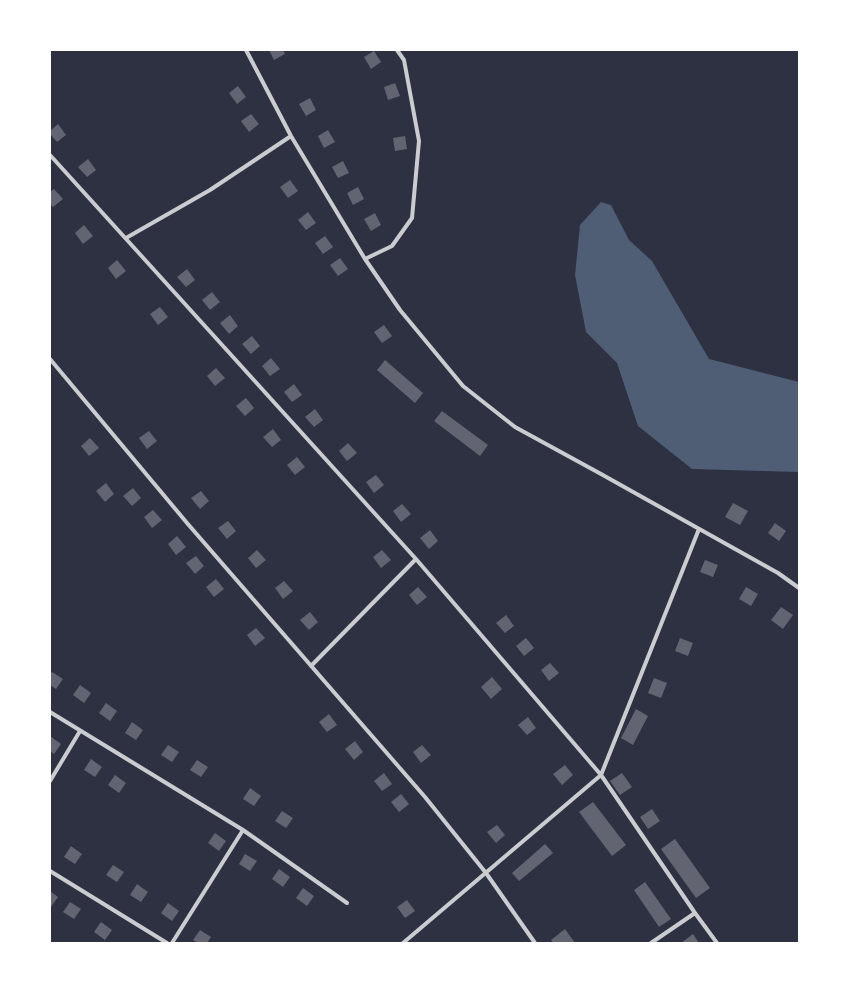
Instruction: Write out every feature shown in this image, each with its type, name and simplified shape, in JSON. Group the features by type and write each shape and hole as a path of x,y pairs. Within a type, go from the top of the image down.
{"street":[{"path":"246,50 291,136 365,259 405,316 463,386 514,427 778,573 799,588"},
{"path":"365,259 392,246 412,218 419,140 404,60 398,50"},
{"path":"126,238 210,190 291,136"},
{"path":"50,155 416,559 601,775 694,913 717,943"},
{"path":"50,359 192,529 424,797 486,873 535,943"},
{"path":"403,943 601,775 699,529"},
{"path":"311,666 416,559"},
{"path":"50,712 243,830 348,903"},
{"path":"50,781 80,731"},
{"path":"172,943 243,830"},
{"path":"50,871 167,943"},
{"path":"651,943 694,913"}],"water":[{"path":"601,202 611,205 629,240 652,261 709,359 799,382 799,472 692,469 638,426 617,363 586,332 575,275 580,225"}],"building":[{"path":"269,50 283,50 285,54 274,60"},
{"path":"374,51 381,62 371,69 364,57"},
{"path":"395,83 400,96 388,100 384,87"},
{"path":"238,86 246,97 237,104 229,93"},
{"path":"310,98 316,110 306,116 299,104"},
{"path":"251,114 259,124 249,132 241,121"},
{"path":"58,124 66,135 57,142 50,134 50,131"},
{"path":"328,130 335,142 324,148 318,136"},
{"path":"405,136 407,149 395,151 393,138"},
{"path":"88,159 96,170 87,177 78,167"},
{"path":"343,161 349,173 338,178 332,167"},
{"path":"290,180 298,191 288,198 280,187"},
{"path":"358,187 364,199 353,205 347,193"},
{"path":"54,189 63,199 53,207 50,204 50,192"},
{"path":"308,212 316,223 306,230 298,220"},
{"path":"375,213 381,225 371,231 364,219"},
{"path":"84,225 93,236 83,244 75,233"},
{"path":"325,236 333,247 323,254 315,243"},
{"path":"340,258 348,269 338,276 330,265"},
{"path":"117,260 126,271 116,279 108,268"},
{"path":"187,269 195,280 186,287 177,277"},
{"path":"212,292 220,302 210,310 202,300"},
{"path":"160,307 168,317 158,325 150,314"},
{"path":"230,315 238,326 229,334 220,323"},
{"path":"384,325 392,336 382,343 374,332"},
{"path":"252,336 260,346 251,354 242,344"},
{"path":"271,358 280,369 270,376 262,366"},
{"path":"385,360 423,393 415,403 377,370"},
{"path":"216,368 225,378 215,386 207,376"},
{"path":"294,384 302,395 292,402 284,392"},
{"path":"246,398 254,408 245,416 236,406"},
{"path":"315,409 323,420 314,427 305,417"},
{"path":"442,411 488,445 480,456 434,421"},
{"path":"273,429 281,440 272,447 263,437"},
{"path":"149,431 157,441 147,449 139,438"},
{"path":"90,438 99,448 89,456 81,446"},
{"path":"348,443 357,453 347,461 339,451"},
{"path":"297,457 305,467 295,475 287,465"},
{"path":"376,475 384,485 374,493 366,482"},
{"path":"106,483 114,494 105,502 96,491"},
{"path":"133,488 141,498 132,506 123,496"},
{"path":"201,491 209,501 200,509 191,498"},
{"path":"733,503 748,511 740,525 725,517"},
{"path":"402,504 411,514 401,522 393,511"},
{"path":"153,510 162,520 152,528 144,517"},
{"path":"228,521 236,531 227,539 218,528"},
{"path":"775,523 786,531 779,541 768,533"},
{"path":"430,530 438,541 429,549 420,538"},
{"path":"177,536 186,547 176,555 168,544"},
{"path":"257,550 266,560 256,568 248,558"},
{"path":"382,550 391,560 381,568 373,557"},
{"path":"196,556 204,566 195,574 186,563"},
{"path":"705,560 718,565 713,577 700,572"},
{"path":"216,579 224,589 214,597 206,587"},
{"path":"284,581 293,591 283,599 275,588"},
{"path":"418,587 427,597 417,605 409,595"},
{"path":"746,587 758,594 751,606 739,599"},
{"path":"781,607 793,615 783,629 771,620"},
{"path":"310,612 318,622 309,630 300,620"},
{"path":"506,615 514,626 505,633 496,623"},
{"path":"256,628 265,638 255,646 247,635"},
{"path":"526,638 534,648 524,656 516,646"},
{"path":"680,638 693,643 688,656 675,651"},
{"path":"550,663 559,673 549,681 541,670"},
{"path":"52,672 63,679 56,689 50,685 50,674"},
{"path":"492,677 502,689 491,699 481,687"},
{"path":"654,678 667,683 661,698 648,693"},
{"path":"80,685 91,693 84,703 73,695"},
{"path":"106,703 117,711 110,721 99,713"},
{"path":"636,709 648,716 633,745 621,738"},
{"path":"329,714 337,725 327,732 319,722"},
{"path":"528,717 536,728 527,735 518,725"},
{"path":"132,722 143,730 136,740 125,733"},
{"path":"50,736 61,744 54,754 50,751"},
{"path":"355,741 363,752 354,760 345,749"},
{"path":"168,745 179,752 172,762 161,755"},
{"path":"422,745 431,755 421,763 413,752"},
{"path":"91,759 102,767 95,777 84,770"},
{"path":"197,760 208,767 201,777 190,770"},
{"path":"565,765 573,775 562,785 553,774"},
{"path":"384,773 392,784 382,791 374,781"},
{"path":"622,773 632,787 620,795 610,781"},
{"path":"115,775 126,783 119,793 108,785"},
{"path":"250,788 261,796 254,806 243,799"},
{"path":"401,794 409,804 399,812 391,802"},
{"path":"593,802 626,845 612,856 579,812"},
{"path":"652,809 660,821 648,829 640,817"},
{"path":"282,811 293,818 286,828 275,821"},
{"path":"497,825 505,835 496,843 487,832"},
{"path":"215,833 226,841 219,851 208,843"},
{"path":"675,839 710,888 696,898 661,849"},
{"path":"545,844 553,853 519,881 512,873"},
{"path":"71,846 82,854 75,864 64,857"},
{"path":"245,854 257,861 250,871 239,864"},
{"path":"113,865 124,872 117,882 106,875"},
{"path":"279,869 290,877 283,887 272,879"},
{"path":"645,882 671,919 659,927 634,890"},
{"path":"137,884 148,892 141,902 130,895"},
{"path":"303,888 314,896 307,906 296,898"},
{"path":"50,891 58,897 51,907 50,906"},
{"path":"407,900 415,911 405,918 397,907"},
{"path":"70,902 81,909 74,919 63,912"},
{"path":"168,903 179,911 172,921 161,913"},
{"path":"101,922 112,930 105,940 94,932"},
{"path":"565,929 575,943 553,943 551,940"},
{"path":"200,930 211,937 207,943 198,943 193,940"},
{"path":"693,934 699,943 681,943"}]}
